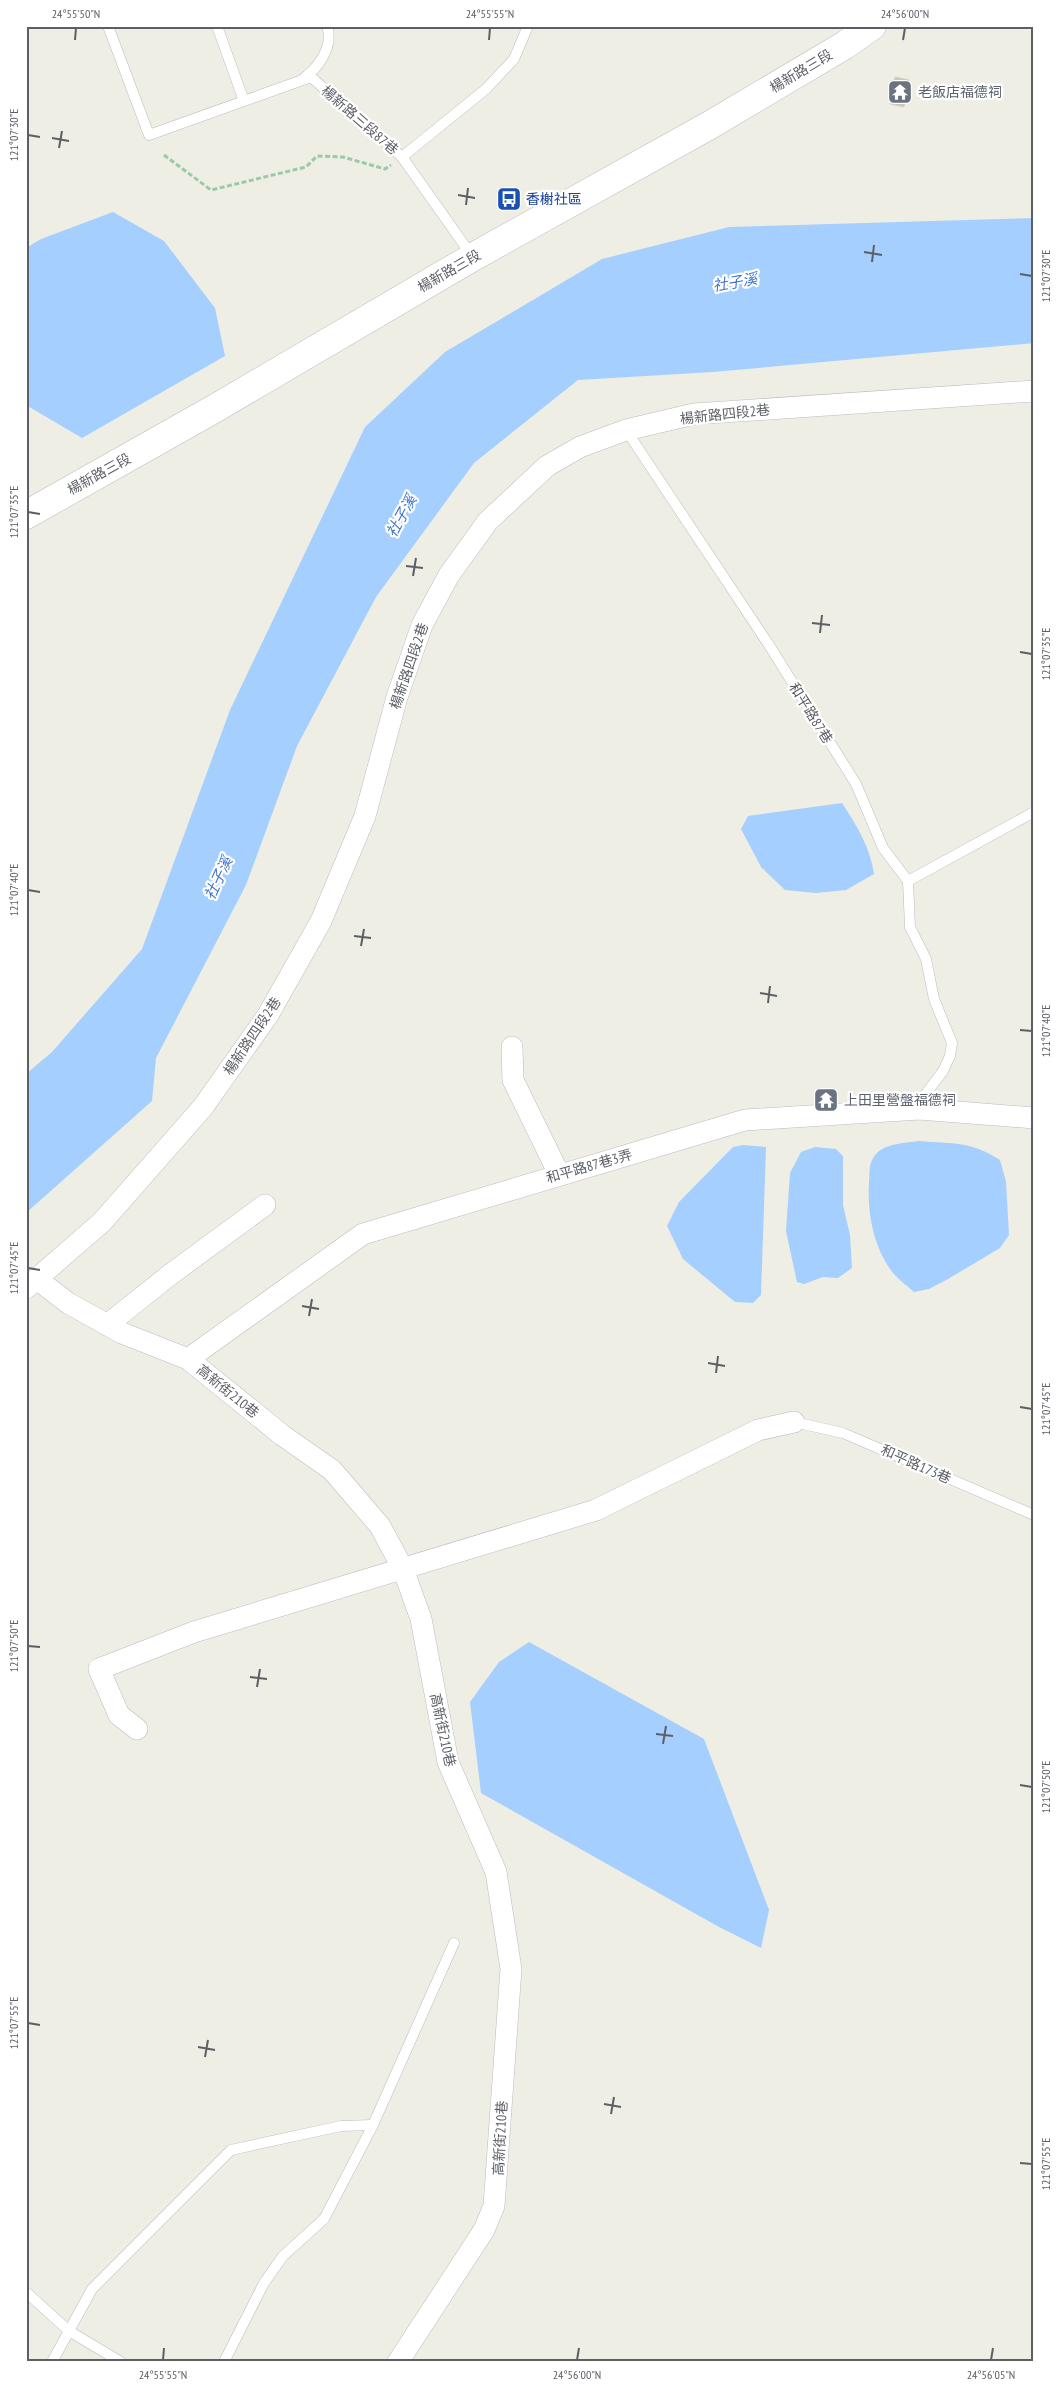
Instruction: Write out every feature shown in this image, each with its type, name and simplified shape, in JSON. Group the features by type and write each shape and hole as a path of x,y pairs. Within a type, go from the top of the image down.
{"main road":[{"name":"楊新路三段","path":"26,515 214,409 473,257 710,125 845,45 872,26"}],"street":[{"name":"楊新路四段2巷","path":"32,1284 102,1222 204,1108 268,1015 321,921 365,816 397,697 422,625 449,575 488,521 547,466 580,447 626,430 694,414 1034,391"},
{"path":"512,1047 513,1080 559,1174"},
{"name":"和平路87巷3弄","path":"188,1359 362,1234 745,1120 919,1108 1034,1118"},
{"path":"107,1325 171,1274 265,1205"},
{"name":"高新街210巷","path":"32,1284 122,1333 188,1359 282,1435 332,1470 380,1526 403,1569 421,1619 448,1762 496,1872 511,1970 494,2206 484,2230 398,2362"},
{"path":"137,1728 119,1715 99,1669 194,1632 596,1510 758,1430 794,1422"}],"lane":[{"path":"108,26 149,135 301,80 312,72 328,48 329,32 327,26"},
{"path":"217,26 244,101"},
{"path":"402,157 486,89 514,59 528,26"},
{"name":"楊新路三段87巷","path":"301,80 311,77 402,157 473,257"},
{"name":"和平路87巷","path":"626,430 769,645 856,784 883,848 908,881"},
{"path":"919,1108 924,1096 943,1071 950,1056 952,1043 934,999 926,959 910,927 908,881 1034,812"},
{"name":"和平路173巷","path":"794,1422 843,1433 1034,1515"},
{"path":"224,2362 264,2282 283,2256 324,2219 373,2126 454,1943"},
{"path":"52,2362 92,2288 231,2150 341,2126 373,2126"},
{"path":"26,2292 69,2331 121,2362"}],"path":[{"path":"164,155 211,190 306,167 317,156 343,157 385,169 402,157"}],"water":[{"path":"113,212 164,241 215,308 225,356 82,438 26,405 26,248 41,239"},
{"name":"社子溪","path":"1034,218 1034,343 713,372 578,380 474,463 376,597 297,746 246,885 156,1058 152,1101 26,1213 26,1074 52,1052 142,949 230,710 365,427 445,352 602,259 729,227"},
{"path":"842,803 858,828 866,846 874,874 846,890 816,893 785,890 761,867 741,829 748,816"},
{"path":"919,1141 971,1146 1000,1160 1006,1182 1009,1235 1000,1248 929,1289 914,1292 894,1274 881,1254 873,1231 869,1206 869,1183 872,1161 880,1150 896,1144"},
{"path":"743,1145 766,1147 761,1295 753,1303 735,1302 683,1259 667,1226 679,1202 733,1147"},
{"path":"815,1147 836,1149 843,1156 843,1205 850,1235 852,1268 838,1278 823,1277 804,1284 797,1282 786,1231 790,1173 801,1152"},
{"path":"529,1642 704,1739 769,1910 761,1948 719,1927 481,1793 470,1702 499,1662"}],"building":[{"name":"老飯店福德祠","path":"895,77 909,80 904,107 890,104"}],"place":[{"name":"老飯店福德祠","path":"900,92"},
{"name":"香榭社區","path":"509,199"},
{"name":"上田里營盤福德祠","path":"826,1100"}]}
